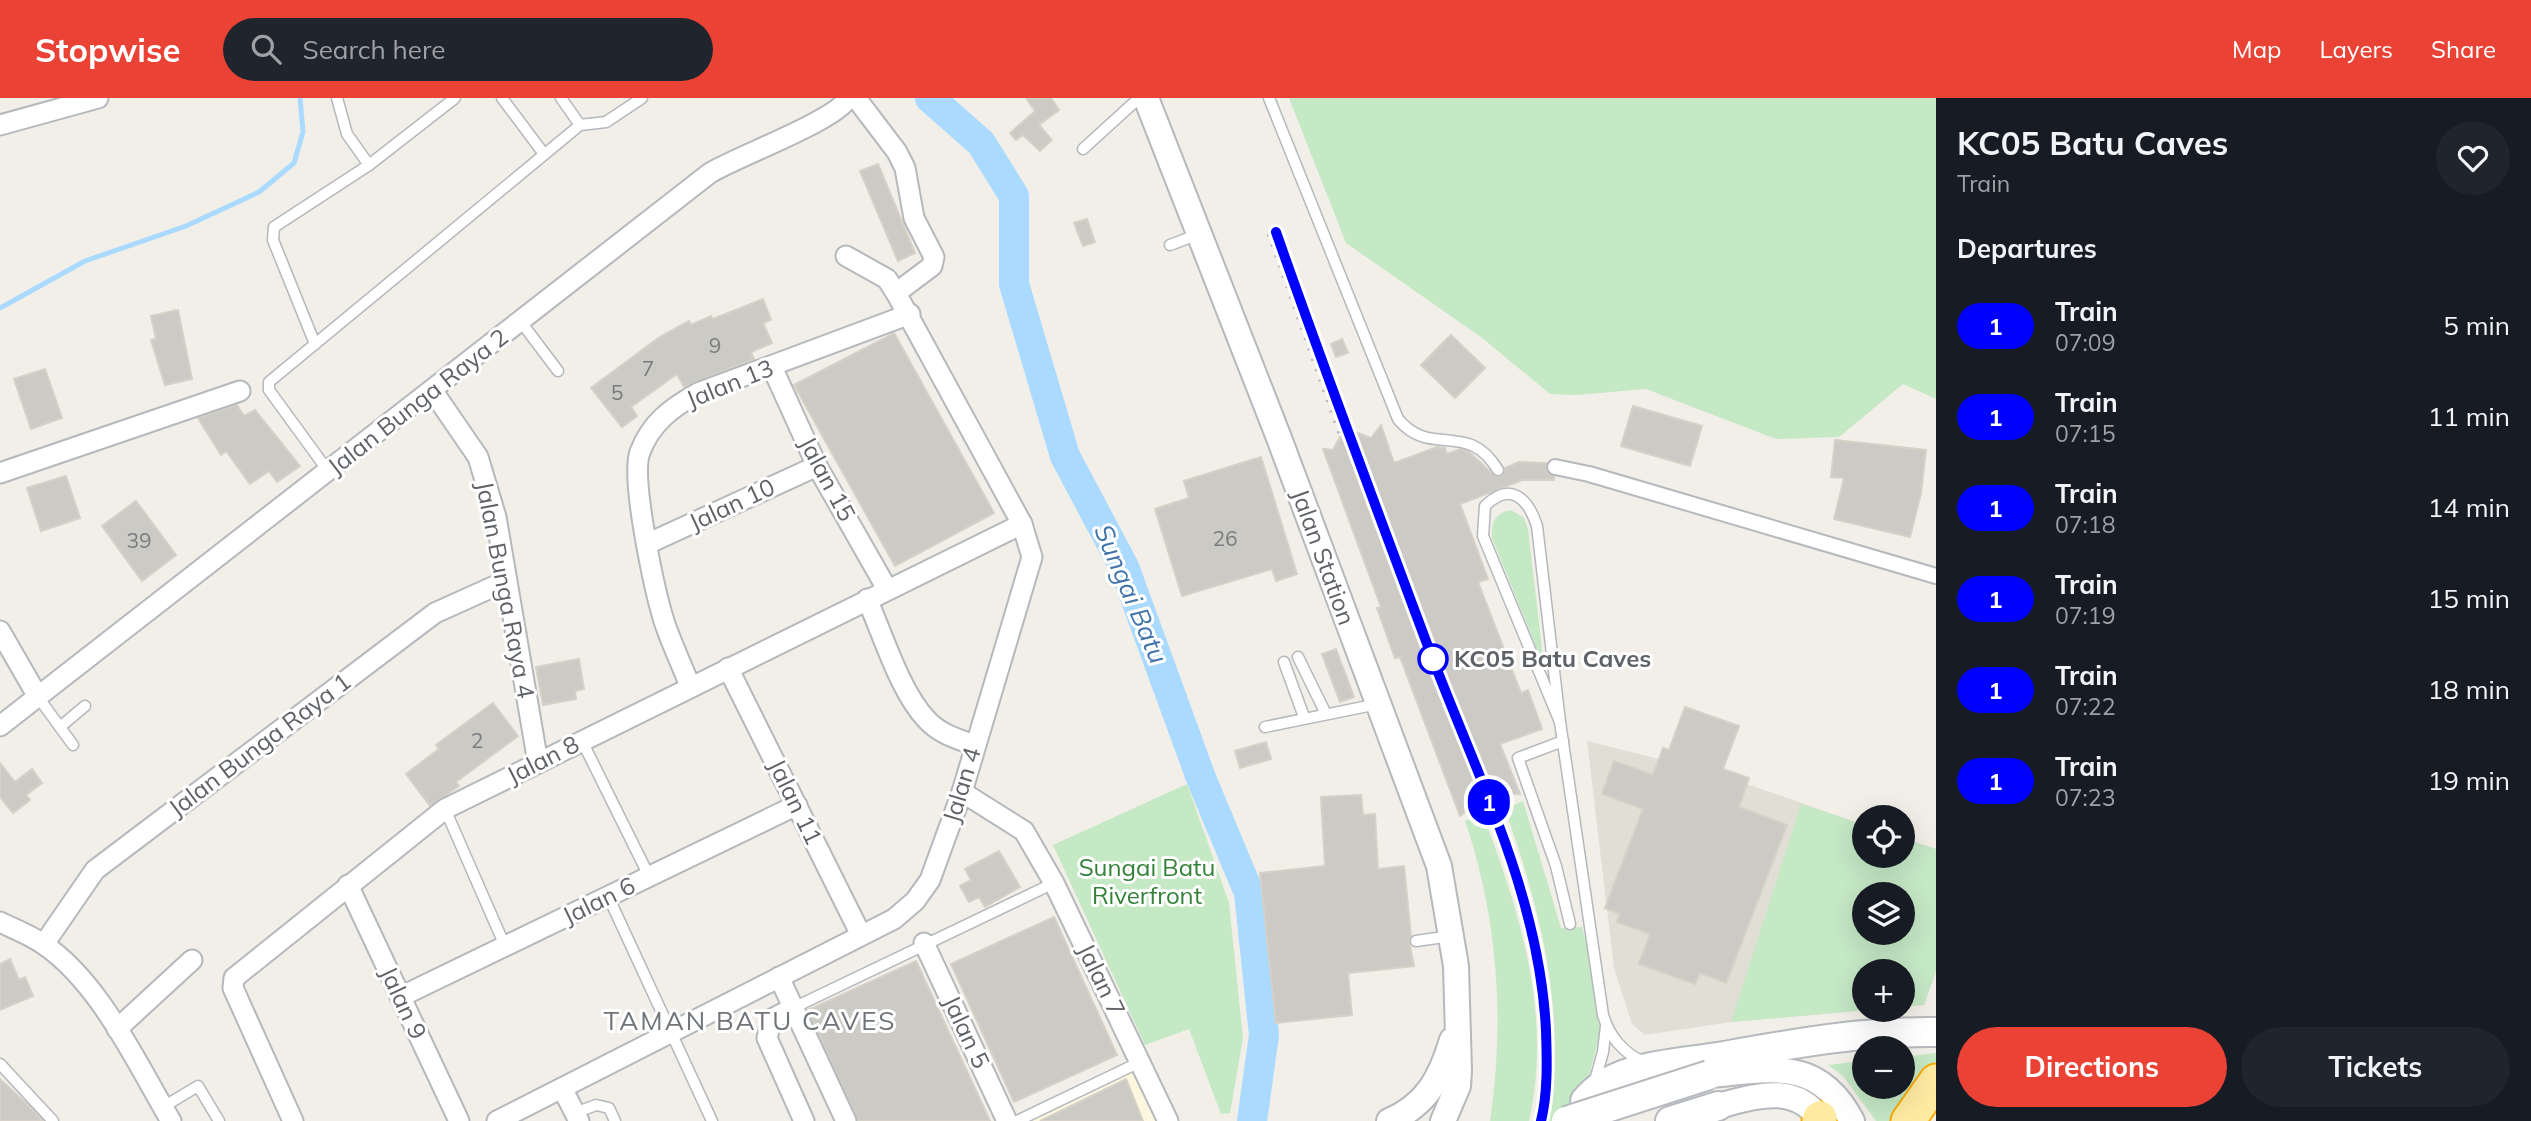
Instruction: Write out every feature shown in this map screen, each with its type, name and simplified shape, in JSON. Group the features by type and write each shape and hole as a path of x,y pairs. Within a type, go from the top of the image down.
{"highway":[{"path":"1908,1121 1936,1081"}],"main road":[{"path":"1589,1107 1610,1080 1661,1065 1787,1042 1861,1034 1936,1033"},
{"path":"1566,1121 1709,1075 1790,1055 1936,1033"},
{"path":"1670,1121 1718,1106"}],"street":[{"path":"0,125 98,98"},
{"name":"Jalan Bunga Raya 2","path":"0,726 710,173 835,113 848,98"},
{"path":"856,98 897,152 909,186 914,218 935,261 896,293"},
{"name":"Jalan Station","path":"1146,98 1436,856 1456,977 1458,1086 1443,1121"},
{"name":"Jalan 4","path":"497,1121 894,919 930,880 962,792 1032,556 1029,539 1022,524 910,314 887,279 846,256"},
{"name":"Jalan 13","path":"690,686 664,621 648,544 639,485 638,455 650,430 670,408 698,393 910,314"},
{"name":"Jalan 15","path":"772,367 817,466 887,589"},
{"name":"Jalan Bunga Raya 4","path":"432,390 478,457 496,517 538,763"},
{"path":"0,473 240,391"},
{"name":"Jalan 10","path":"648,544 817,466"},
{"path":"1555,467 1589,474 1936,576"},
{"name":"Jalan 8","path":"293,1121 233,988 234,978 445,809 1022,524"},
{"name":"Jalan Bunga Raya 1","path":"44,944 95,870 435,613 506,581"},
{"path":"867,599 911,699 927,721 948,736 975,745"},
{"path":"0,631 38,697"},
{"name":"Jalan 11","path":"728,668 862,935"},
{"name":"Jalan 7","path":"962,792 1024,831 1054,883 1168,1121"},
{"name":"Jalan 6","path":"400,997 797,805"},
{"name":"Jalan 9","path":"348,885 459,1121"},
{"path":"0,922 44,944 79,976 117,1029 167,1114"},
{"name":"Jalan 5","path":"924,943 1007,1121"},
{"path":"117,1029 192,960"},
{"path":"779,977 846,1121"},
{"path":"793,1007 772,1019 767,1038 804,1121"},
{"name":"Jalan Station","path":"1389,1121 1424,1100 1436,1084 1457,1026"},
{"path":"1709,1075 1768,1070 1805,1073 1832,1090 1853,1121"},
{"path":"562,1088 577,1117"},
{"path":"1718,1106 1780,1094 1801,1100 1820,1120"}],"lane":[{"path":"337,98 347,134 369,165"},
{"path":"315,344 273,240 274,227 369,165 455,98"},
{"path":"502,98 544,154"},
{"path":"561,98 580,125"},
{"path":"328,471 269,390 269,382 580,125 606,122 642,98"},
{"path":"1083,149 1139,98"},
{"path":"1269,98 1398,419 1417,435 1473,443 1487,452 1498,470"},
{"path":"1170,245 1200,234"},
{"path":"521,322 558,371"},
{"path":"1560,722 1483,536 1485,506 1508,490 1531,508 1537,526 1560,722 1606,1027 1603,1052 1589,1107"},
{"path":"1298,657 1326,714"},
{"path":"1284,662 1304,717"},
{"path":"38,697 74,745"},
{"path":"1265,727 1378,704"},
{"path":"60,727 86,706"},
{"path":"582,741 649,876"},
{"path":"1563,741 1518,758 1556,866 1570,923"},
{"path":"445,809 505,946"},
{"path":"793,1007 1054,883"},
{"path":"608,896 712,1121"},
{"path":"1416,941 1451,935"},
{"path":"1606,1027 1622,1048 1635,1058 1661,1065"},
{"path":"1017,1121 1140,1062"},
{"path":"0,1064 53,1121"},
{"path":"167,1114 198,1086 219,1121"},
{"path":"577,1117 596,1105 609,1108 615,1121"}],"shaded area":[{"path":"1587,741 1659,759 1742,798 1747,784 1852,821 1852,868 1915,868 1915,842 1936,849 1936,971 1924,1005 1915,1006 1915,959 1852,959 1852,1011 1731,1022 1645,1035 1632,1024 1614,968"},
{"path":"1134,1070 1156,1121 1031,1121"}],"green space":[{"path":"1289,98 1936,98 1936,399 1903,384 1839,437 1776,439 1646,389 1576,395 1550,394 1481,337 1346,243"},
{"path":"1511,510 1524,518 1528,529 1544,666 1492,538 1495,519 1501,513"},
{"name":"Sungai Batu Riverfront","path":"1187,784 1229,903 1243,1038 1230,1113 1221,1114 1189,1029 1145,1045 1053,845"},
{"path":"1523,801 1561,928 1582,927 1591,959 1600,1034 1588,1080 1583,1121 1549,1121 1555,1041 1547,962 1530,885 1505,809"},
{"path":"1801,804 1852,821 1852,868 1915,868 1915,842 1936,849 1936,971 1924,1005 1915,1006 1915,959 1852,959 1852,1011 1731,1022"},
{"path":"1471,819 1475,826 1486,823 1511,895 1530,969 1537,1045 1529,1121 1490,1121 1497,1045 1496,970 1485,895 1465,821"},
{"path":"1936,1053 1936,1062 1915,1083 1915,1055"},
{"path":"1852,1062 1852,1088 1843,1076 1828,1065"},
{"path":"1860,1099 1904,1099 1890,1121 1876,1121"}],"building":[{"path":"1026,98 1051,98 1059,110 1039,125 1052,140 1040,151 1023,135 1016,140 1010,133 1035,111"},
{"path":"878,164 915,253 898,261 860,171"},
{"path":"1087,219 1095,242 1083,246 1074,223"},
{"path":"763,299 771,320 763,323 772,343 751,352 754,359 684,387 677,374 631,407 637,416 622,427 591,388 658,338 689,321 691,325 711,316 713,319"},
{"path":"178,310 192,379 165,385 151,340 156,339 151,316"},
{"path":"894,333 994,513 895,566 794,385"},
{"path":"1451,335 1485,368 1455,398 1421,365"},
{"path":"1342,339 1348,353 1336,357 1331,344"},
{"path":"45,369 62,418 31,429 14,379"},
{"path":"237,405 244,416 255,410 300,466 277,482 269,471 250,484 226,451 221,455 198,418"},
{"path":"1633,406 1702,426 1690,466 1621,446"},
{"path":"1381,425 1394,463 1437,447 1445,448 1447,454 1460,449 1469,452 1496,477 1503,475 1505,468 1519,462 1546,463 1546,471 1554,477 1554,480 1522,480 1460,504 1488,579 1478,582 1521,693 1528,690 1542,729 1500,744 1520,794 1507,794 1501,803 1486,811 1468,810 1460,816 1400,657 1395,658 1377,608 1381,607 1323,449 1333,450 1340,437 1353,431 1371,438"},
{"path":"1835,440 1926,450 1921,493 1910,537 1834,519 1844,478 1831,477"},
{"path":"1261,457 1297,574 1276,581 1272,569 1182,596 1155,509 1189,498 1184,481"},
{"path":"66,476 80,518 41,531 27,488"},
{"path":"136,501 176,555 142,581 102,526"},
{"path":"1336,649 1354,697 1340,702 1322,654"},
{"path":"579,659 584,689 575,691 576,699 543,705 536,667"},
{"path":"493,703 518,736 456,782 459,786 430,806 406,774 439,749 436,745"},
{"path":"1685,707 1739,726 1723,769 1749,778 1739,807 1787,825 1726,983 1700,973 1695,984 1639,964 1650,934 1617,922 1620,914 1605,908 1643,809 1602,794 1614,761 1653,775 1663,748 1669,750"},
{"path":"1266,742 1271,759 1240,768 1235,751"},
{"path":"0,763 15,782 32,769 42,783 26,795 30,800 13,813 0,797"},
{"path":"1361,795 1363,815 1375,814 1378,869 1404,866 1411,936 1409,941 1414,966 1348,973 1352,1015 1276,1023 1260,873 1325,866 1321,797"},
{"path":"999,851 1020,887 985,907 979,897 969,902 960,886 971,880 965,869"},
{"path":"1054,917 1117,1055 1014,1102 951,964"},
{"path":"10,959 19,980 25,977 33,996 0,1010 0,964"},
{"path":"916,961 990,1121 858,1121 808,1010"},
{"path":"0,1079 31,1108 43,1121 0,1121"},
{"path":"1126,1079 1143,1121 1040,1121"}],"waterway":[{"path":"0,308 85,261 186,226 259,192 294,163 303,132 300,98"},
{"name":"Sungai Batu","path":"930,98 981,143 1014,196 1014,284 1065,456 1124,567 1201,778 1249,893 1264,1035 1252,1121"}],"railway":[{"path":"1269,234 1341,437"},
{"path":"1492,809 1518,884 1539,962 1548,1042 1547,1082 1540,1121"}],"train":[{"name":"1","path":"1276,232 1347,433 1492,809 1532,926 1544,989 1547,1060 1541,1121"}],"place":[{"name":"KC05 Batu Caves","path":"1433,659"}],"district":[{"name":"TAMAN BATU CAVES","path":"750,1021"}]}
